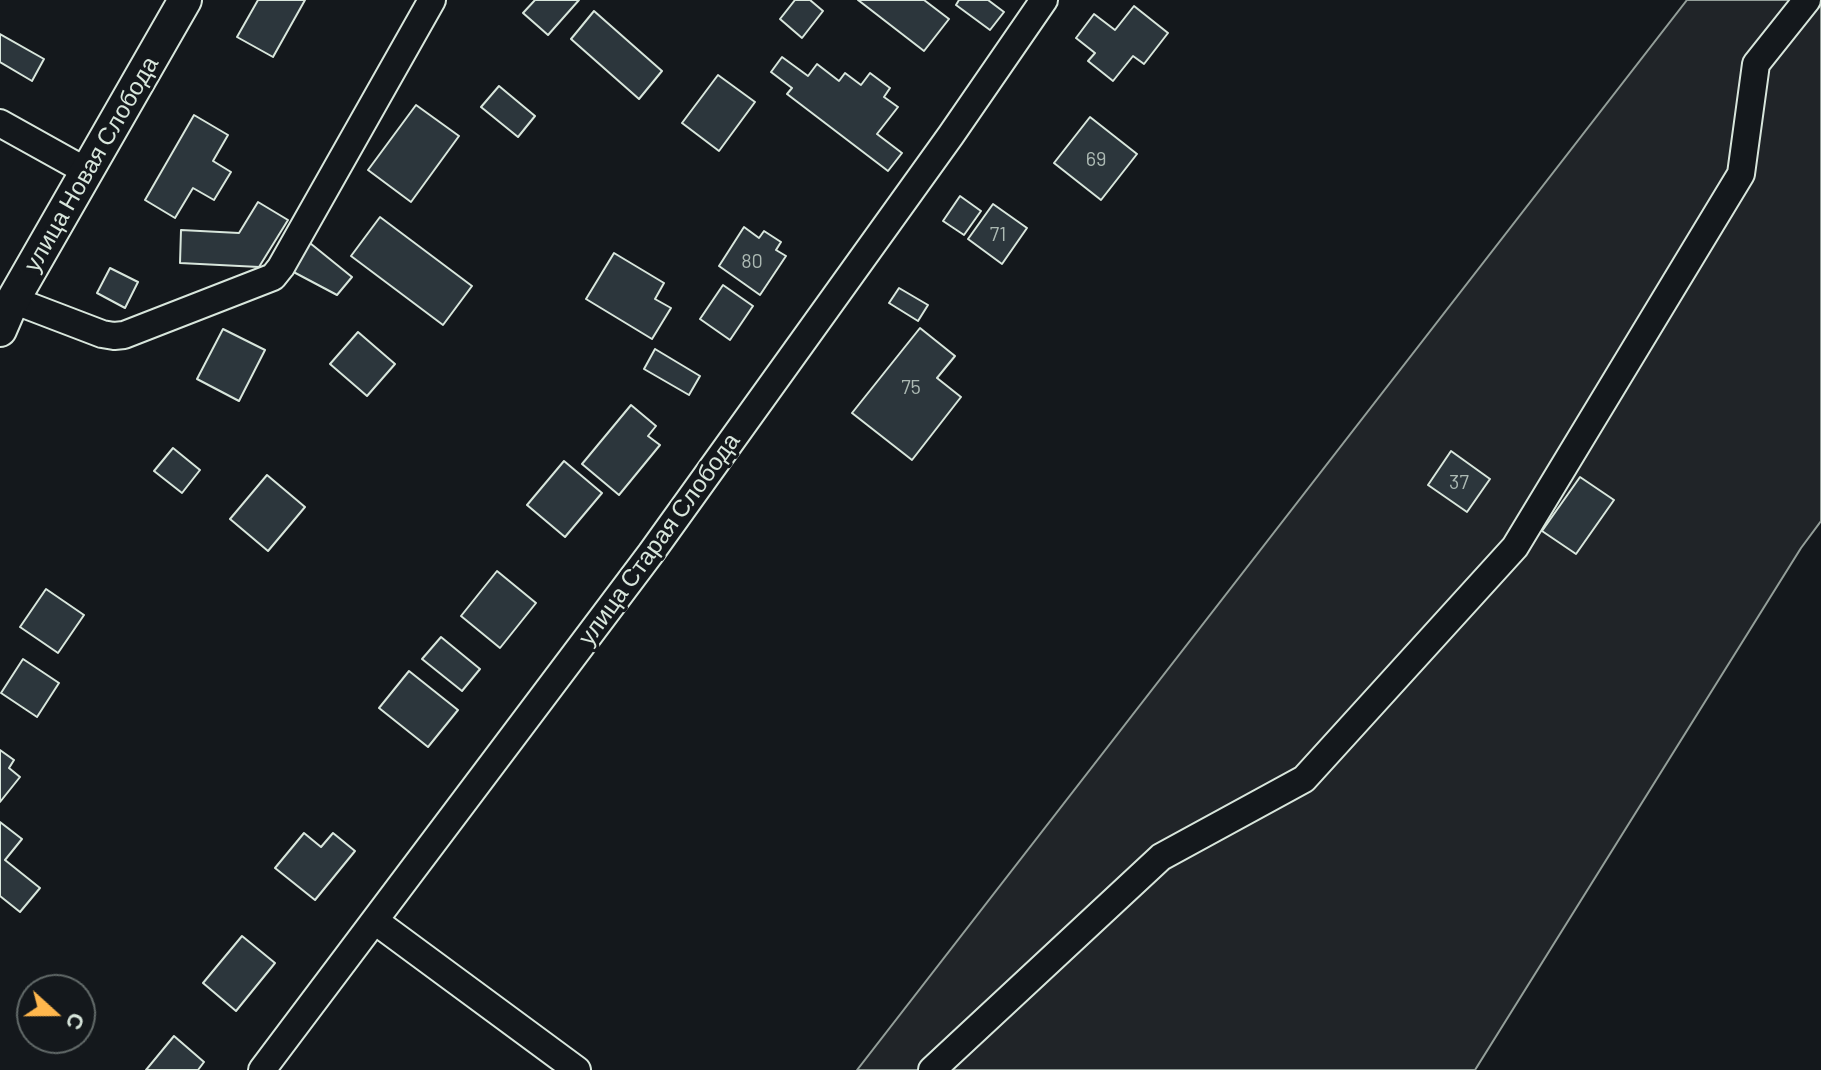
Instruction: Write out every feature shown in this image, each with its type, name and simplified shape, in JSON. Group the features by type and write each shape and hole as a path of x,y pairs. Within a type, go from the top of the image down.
{"street":[{"name":"улица Новая Слобода","path":"0,330 13,300 185,0"},
{"path":"13,300 114,336 124,335 273,277 432,0"},
{"name":"улица Старая Слобода","path":"262,1070 651,553 1044,0"},
{"path":"932,1070 1161,857 1304,779 1515,547 1741,174 1756,64 1807,0"},
{"path":"0,123 86,171"},
{"path":"375,921 577,1070"}],"shaded area":[{"path":"1687,0 1821,0 1821,521 1801,548 1475,1070 857,1070"}],"building":[{"path":"258,0 305,0 273,57 237,37"},
{"path":"535,0 579,0 548,35 523,13"},
{"path":"795,0 810,0 823,11 802,38 780,19"},
{"path":"858,0 924,0 949,19 924,51"},
{"path":"959,0 988,0 1004,12 990,30 956,5"},
{"path":"1134,6 1168,33 1144,64 1133,56 1113,81 1088,61 1095,53 1076,38 1094,14 1115,30"},
{"path":"594,11 662,71 639,99 571,39"},
{"path":"0,34 44,59 32,81 0,62"},
{"path":"782,57 808,76 817,64 839,81 845,73 861,85 870,73 890,88 884,97 898,107 877,134 902,153 888,171 787,94 792,88 771,72"},
{"path":"718,75 755,102 719,151 682,123"},
{"path":"499,86 535,116 518,137 481,107"},
{"path":"416,105 459,136 411,202 368,170"},
{"path":"194,115 228,135 213,161 231,172 214,200 193,188 175,218 145,200"},
{"path":"1090,117 1137,154 1101,200 1054,163"},
{"path":"960,196 981,211 964,235 943,221"},
{"path":"258,202 288,220 259,267 180,263 181,230 239,233"},
{"path":"993,204 1027,228 1002,264 968,239"},
{"path":"380,217 472,286 443,325 351,256"},
{"path":"744,227 759,238 764,231 781,242 776,250 786,256 760,295 719,266"},
{"path":"305,239 352,277 337,295 286,268"},
{"path":"614,253 664,283 655,299 671,308 652,339 586,299"},
{"path":"110,268 138,282 125,308 97,293"},
{"path":"723,285 753,306 730,340 700,319"},
{"path":"899,288 928,305 918,321 889,303"},
{"path":"920,328 955,356 937,378 961,397 912,460 852,413"},
{"path":"223,329 265,350 239,401 197,379"},
{"path":"358,332 395,364 367,396 330,364"},
{"path":"655,349 700,376 689,395 644,369"},
{"path":"631,405 656,426 648,436 660,445 619,495 582,464"},
{"path":"173,448 200,470 182,493 154,471"},
{"path":"1451,451 1490,479 1467,512 1428,485"},
{"path":"564,461 602,493 565,537 527,505"},
{"path":"267,475 305,507 268,551 230,519"},
{"path":"1580,477 1614,500 1576,554 1542,531"},
{"path":"497,571 536,603 500,648 461,616"},
{"path":"46,589 84,615 58,653 20,627"},
{"path":"441,637 480,669 462,691 422,659"},
{"path":"23,659 59,683 37,717 1,693"},
{"path":"409,671 458,710 428,747 379,708"},
{"path":"0,750 14,760 9,768 20,777 0,802"},
{"path":"0,822 22,839 5,860 40,888 20,912 0,896"},
{"path":"304,833 321,847 333,833 355,851 315,900 275,868"},
{"path":"242,936 275,963 236,1011 203,983"},
{"path":"174,1036 204,1062 198,1070 146,1070"}]}
